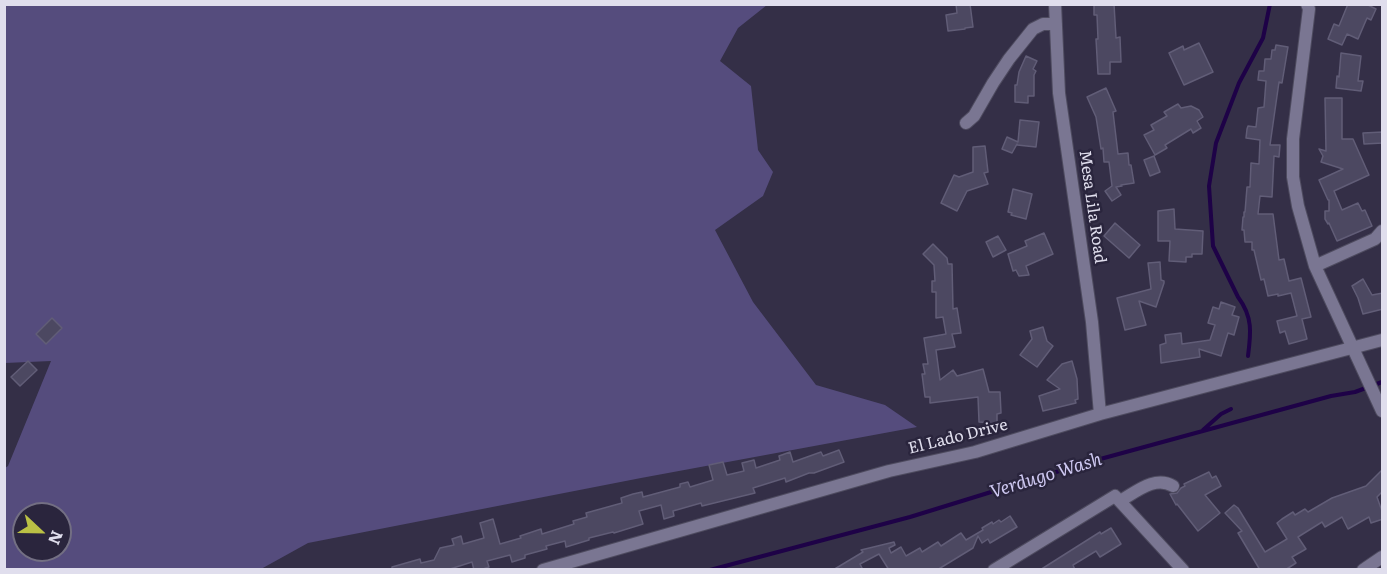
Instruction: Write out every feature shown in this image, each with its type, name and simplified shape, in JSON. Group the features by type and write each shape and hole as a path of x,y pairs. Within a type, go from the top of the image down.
{"street":[{"name":"Mesa Lila Road","path":"1055,4 1059,93 1092,322 1100,414"},
{"path":"1310,6 1293,138 1293,177 1298,206 1315,266 1383,411"},
{"path":"966,123 974,116 1009,59 1033,29 1043,24 1056,24"},
{"path":"1315,266 1375,239 1383,231"},
{"name":"El Lado Drive","path":"543,570 890,471 975,452 1100,414 1383,340"},
{"path":"994,570 1118,498 1153,483 1163,481 1173,486"},
{"path":"1118,498 1183,570"},
{"path":"1363,570 1383,557"}],"shaded area":[{"path":"5,5 767,5 738,28 720,61 751,86 758,150 773,172 763,196 715,230 753,302 816,385 885,405 917,427 308,543 261,569 5,569 5,468 8,466 51,361 5,363"}],"building":[{"path":"956,4 970,4 973,27 948,31 946,15 957,13"},
{"path":"1094,4 1114,4 1116,38 1120,37 1121,62 1110,62 1110,74 1098,74 1097,15 1094,15"},
{"path":"1348,4 1366,4 1376,9 1371,20 1367,18 1358,39 1347,34 1342,45 1328,39 1334,24 1339,26"},
{"path":"1199,43 1213,72 1184,85 1169,53 1183,46 1184,50"},
{"path":"1276,45 1288,47 1282,83 1279,82 1270,145 1280,145 1279,157 1274,156 1272,197 1260,196 1258,214 1273,214 1279,260 1284,259 1289,281 1301,278 1311,317 1302,319 1307,339 1289,344 1285,331 1280,333 1277,321 1297,316 1291,293 1268,296 1264,279 1261,280 1254,250 1252,250 1252,242 1245,242 1244,230 1242,230 1247,187 1250,187 1251,163 1259,164 1260,140 1246,138 1247,129 1248,126 1256,127 1258,108 1264,107 1266,81 1258,80 1259,71 1264,71 1265,59 1271,59 1272,50 1275,50"},
{"path":"1341,53 1361,56 1358,81 1363,81 1361,91 1336,88"},
{"path":"1026,56 1037,61 1033,69 1036,71 1034,96 1028,96 1028,103 1015,102 1015,85 1017,85 1019,72"},
{"path":"1106,88 1116,111 1113,112 1118,154 1128,153 1134,183 1116,187 1121,195 1112,201 1105,191 1112,186 1109,162 1104,162 1096,117 1087,97"},
{"path":"1325,98 1342,98 1342,139 1353,139 1369,175 1334,191 1342,210 1358,203 1362,211 1365,210 1372,226 1337,241 1325,219 1325,211 1329,211 1329,200 1319,180 1343,169 1321,162 1323,156 1319,149 1326,151"},
{"path":"1178,104 1181,108 1191,106 1199,110 1203,117 1197,121 1201,128 1193,133 1191,129 1165,145 1167,148 1155,155 1144,135 1154,130 1151,125 1167,116 1164,112"},
{"path":"1020,120 1039,122 1036,147 1017,144 1012,153 1002,149 1007,137 1018,142"},
{"path":"1383,132 1383,143 1364,144 1363,133"},
{"path":"985,146 988,172 984,173 988,184 967,191 957,211 941,203 954,175 959,177 973,172 973,147"},
{"path":"1154,156 1160,172 1150,176 1144,160"},
{"path":"1013,189 1032,194 1026,219 1008,212"},
{"path":"1174,209 1175,229 1203,231 1202,254 1192,254 1192,257 1186,257 1186,262 1169,261 1170,241 1158,241 1158,211"},
{"path":"1115,223 1140,245 1129,258 1104,236"},
{"path":"1044,233 1053,254 1026,266 1029,275 1019,276 1016,270 1013,271 1008,254 1027,246 1025,241"},
{"path":"998,236 1006,250 993,257 986,242"},
{"path":"933,244 947,258 948,264 952,264 953,309 957,308 961,333 952,334 955,347 936,350 940,380 953,370 957,376 983,369 989,392 1000,392 1001,413 997,414 997,423 979,422 978,397 930,403 930,397 925,397 922,374 925,374 923,364 928,364 924,338 946,334 943,317 936,318 936,292 932,292 932,281 935,281 934,265 923,254"},
{"path":"1160,262 1161,280 1164,283 1156,307 1139,301 1146,325 1125,330 1117,298 1151,289 1148,263"},
{"path":"1363,279 1372,295 1383,293 1383,309 1363,314 1352,286"},
{"path":"1221,302 1235,307 1232,315 1239,317 1234,335 1228,333 1221,356 1199,349 1200,357 1161,363 1160,345 1166,343 1165,335 1181,333 1182,344 1210,340 1215,325 1208,323 1213,307 1219,309"},
{"path":"52,318 62,328 46,344 36,334"},
{"path":"1043,327 1047,341 1053,346 1037,367 1020,355 1032,339 1030,331"},
{"path":"28,361 37,370 20,386 11,377"},
{"path":"1072,361 1077,379 1078,399 1075,400 1076,403 1043,411 1039,396 1060,389 1047,380 1062,364"},
{"path":"839,450 844,462 814,473 786,482 785,478 753,488 755,493 702,506 701,503 673,511 674,516 664,519 661,505 639,511 643,524 589,538 589,540 566,547 565,541 546,546 547,549 525,555 525,558 512,562 510,555 487,561 489,567 480,570 474,570 472,562 447,570 392,570 392,567 420,559 421,563 434,560 440,548 454,545 452,539 461,536 463,544 484,538 480,523 493,519 500,544 541,529 542,534 574,524 573,521 587,517 586,513 622,503 621,498 633,494 642,492 643,497 680,487 680,484 688,482 690,487 713,480 709,465 723,462 727,475 744,471 742,463 754,460 756,468 780,460 779,456 790,452 793,462 821,452 823,456"},
{"path":"1383,469 1383,491 1377,497 1383,519 1371,523 1369,517 1348,529 1342,517 1325,527 1322,522 1298,537 1306,549 1292,557 1296,563 1285,570 1260,570 1238,533 1242,531 1225,513 1234,505 1238,508 1265,552 1287,539 1277,523 1282,519 1293,512 1295,515 1305,509 1308,512 1332,498 1366,486"},
{"path":"1209,472 1212,478 1216,476 1221,486 1205,495 1220,513 1198,531 1176,505 1170,494 1177,493 1185,486 1184,484"},
{"path":"1010,516 1017,527 990,543 988,539 982,543 978,536 973,548 937,570 889,570 879,554 860,564 863,570 833,570 863,552 861,550 894,542 895,545 889,548 891,553 901,547 906,556 920,548 922,552 938,542 941,546 961,533 966,540 992,522 993,524 999,520 1001,522"},
{"path":"1111,528 1121,544 1100,557 1096,551 1073,565 1075,570 1040,570 1100,532 1101,534"}],"waterway":[{"path":"1248,356 1249,318 1213,246 1209,186 1216,143 1239,83 1263,38 1270,4"},
{"name":"Verdugo Wash","path":"710,570 910,517 1082,464 1331,396 1355,392 1382,382"},
{"path":"1203,430 1221,414 1231,409"}]}
